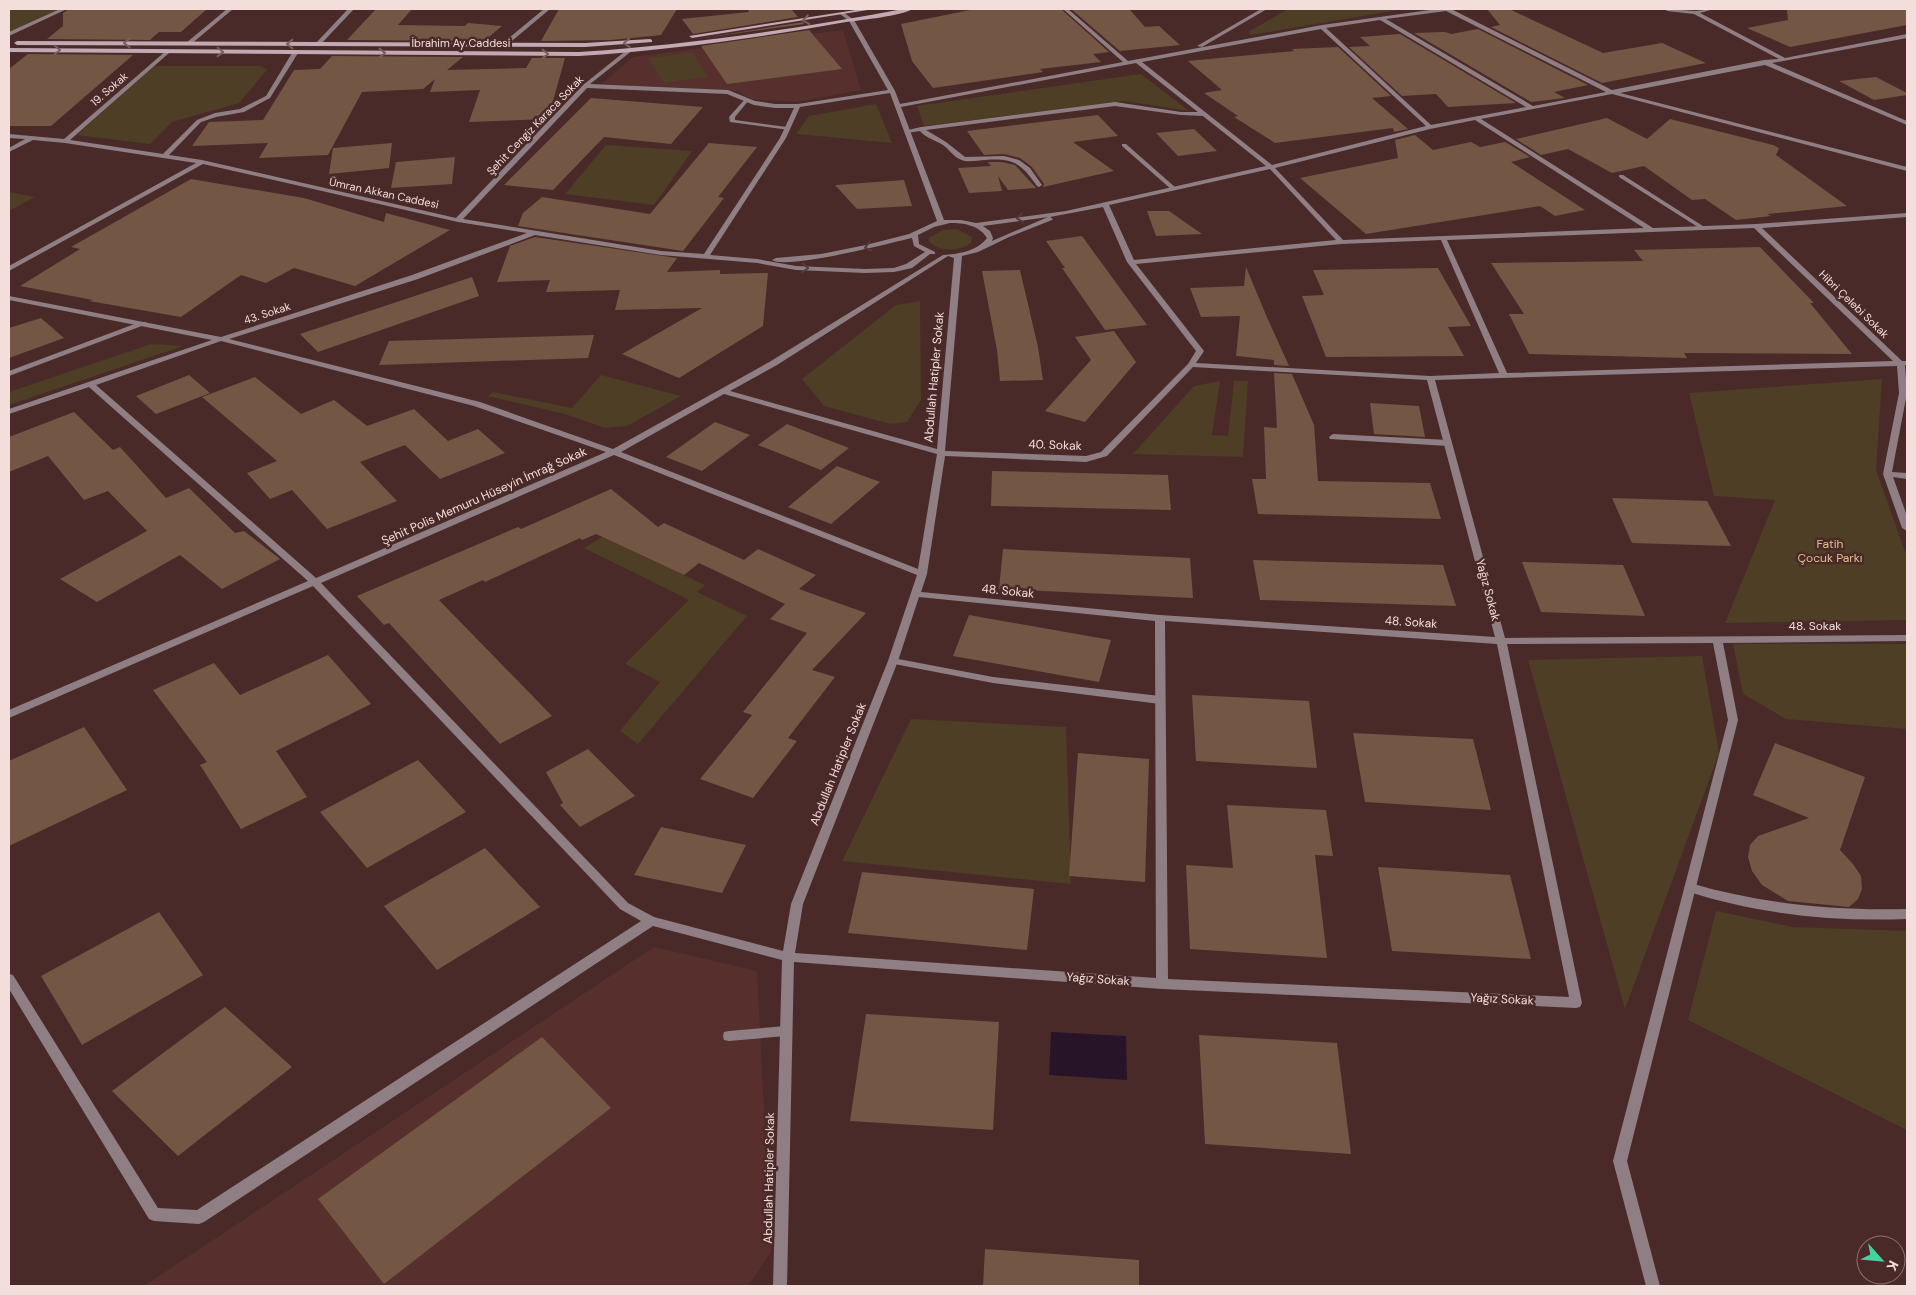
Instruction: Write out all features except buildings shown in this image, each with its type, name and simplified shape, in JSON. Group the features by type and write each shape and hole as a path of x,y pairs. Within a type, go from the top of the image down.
{"main road":[{"path":"681,38 871,9"},
{"name":"İbrahim Ay Caddesi","path":"9,50 579,54 755,35 910,9"},
{"name":"İbrahim Ay Caddesi","path":"9,43 601,44 664,40"}],"street":[{"path":"9,34 64,9"},
{"path":"188,44 230,9"},
{"path":"318,44 351,9"},
{"path":"505,44 547,9"},
{"path":"1065,9 1128,64"},
{"path":"1188,52 1228,32 1264,9"},
{"path":"897,106 1322,26 1447,9 1611,92 1907,169"},
{"path":"1668,9 1695,13 1782,58"},
{"path":"1695,13 1712,9"},
{"path":"843,14 851,20 892,91 940,222"},
{"path":"1380,18 1531,107"},
{"path":"1322,26 1430,127"},
{"path":"975,225 1066,213 1106,205 1271,168 1430,127 1478,120 1531,107 1782,58 1907,36"},
{"name":"Şehit Cengiz Karaca Sokak","path":"458,220 584,86 630,50"},
{"name":"19. Sokak","path":"65,141 167,52"},
{"path":"165,156 199,121 215,115 242,111 268,97 295,53"},
{"path":"1138,62 1271,168 1342,242"},
{"path":"1764,62 1907,122"},
{"path":"584,86 728,92 746,100 775,106 798,106 892,91"},
{"path":"746,100 732,117 732,121 787,129"},
{"path":"907,131 1115,104 1183,114 1203,114"},
{"path":"706,256 787,129 798,106"},
{"path":"1478,120 1652,230"},
{"path":"921,129 926,135 946,144 956,155 966,159 1015,158 1026,166 1039,185"},
{"name":"Ümran Akkan Caddesi","path":"9,136 65,141 202,162 458,220 533,234 661,253 757,261"},
{"path":"9,150 33,138"},
{"path":"1124,145 1174,189"},
{"path":"9,269 202,162"},
{"path":"1621,176 1703,228"},
{"path":"1106,205 1131,262 1200,352 1191,365"},
{"path":"915,235 916,245 929,252 946,256 958,256 983,248 1023,229 1066,213"},
{"path":"1131,262 1342,242 1756,226 1907,215"},
{"path":"757,261 834,255 915,235 924,227 940,222 958,221 983,228 990,238 983,248"},
{"name":"Hibri Çelebi Sokak","path":"1756,226 1904,364"},
{"name":"43. Sokak","path":"9,412 221,339 415,277 533,234"},
{"path":"1443,238 1504,375"},
{"path":"757,261 805,268 865,272 894,270 909,266 929,252"},
{"name":"Şehit Polis Memuru Hüseyin İmrağ Sokak","path":"9,714 316,583 614,452 725,392 858,312 946,256"},
{"name":"Abdullah Hatipler Sokak","path":"780,1286 788,957 797,904 893,661 922,574 941,453 958,256"},
{"path":"9,298 221,339 477,404 614,452 922,574"},
{"path":"9,374 143,324"},
{"path":"1191,365 1430,378 1904,364 1903,393 1887,474 1907,528"},
{"name":"40. Sokak","path":"725,392 941,453 1086,459 1104,454 1191,365"},
{"name":"Yağız Sokak","path":"92,385 316,583 624,906 651,921 788,957 1162,984 1576,1003 1501,641 1430,378"},
{"path":"1334,437 1448,442"},
{"path":"1887,474 1907,476"},
{"name":"48. Sokak","path":"914,594 1160,618 1501,641 1907,638"},
{"path":"1160,618 1162,984"},
{"path":"1652,1286 1620,1161 1733,720 1716,639"},
{"path":"893,661 993,680 1160,700"},
{"path":"1690,888 1717,896 1795,911 1870,916 1907,914"},
{"path":"9,979 154,1214 199,1217 651,921"},
{"path":"729,1036 786,1031"}],"shaded area":[{"path":"843,30 861,90 797,102 752,99 737,91 602,84 633,57"},
{"path":"654,947 757,971 771,1252 748,1286 144,1286"},
{"path":"1051,1032 1126,1036 1127,1080 1049,1075"}],"green space":[{"path":"9,9 64,9 9,34"},
{"path":"1288,9 1404,9 1251,35 1248,32"},
{"path":"692,52 708,77 664,83 649,58"},
{"path":"154,66 261,66 267,70 239,103 172,122 150,144 77,135"},
{"path":"1141,74 1189,111 1125,101 924,126 917,106"},
{"path":"876,104 892,143 796,134 809,116"},
{"path":"606,145 692,151 654,205 565,194"},
{"path":"9,192 35,197 9,211"},
{"path":"957,229 972,237 971,243 961,248 950,250 938,248 929,241 929,238 943,230"},
{"path":"920,301 921,400 907,422 890,424 824,406 802,379 896,305"},
{"path":"151,344 183,346 9,405 9,392"},
{"path":"601,375 681,396 627,426 605,428 565,414 488,396 493,392 572,408"},
{"name":"Fatih Çocuk Parkı","path":"1882,379 1876,470 1907,557 1907,620 1725,623 1775,500 1714,496 1689,393"},
{"path":"1220,381 1212,435 1228,436 1234,381 1248,381 1243,457 1133,454 1194,386"},
{"path":"602,537 705,585 697,592 747,616 638,744 620,731 660,682 625,664 689,600 584,548"},
{"path":"1733,644 1907,644 1907,729 1786,719 1743,694"},
{"path":"1702,656 1719,753 1625,1009 1528,660"},
{"path":"911,719 1066,727 1071,884 842,861"},
{"path":"1716,911 1793,927 1907,931 1907,1130 1688,1020"}]}
